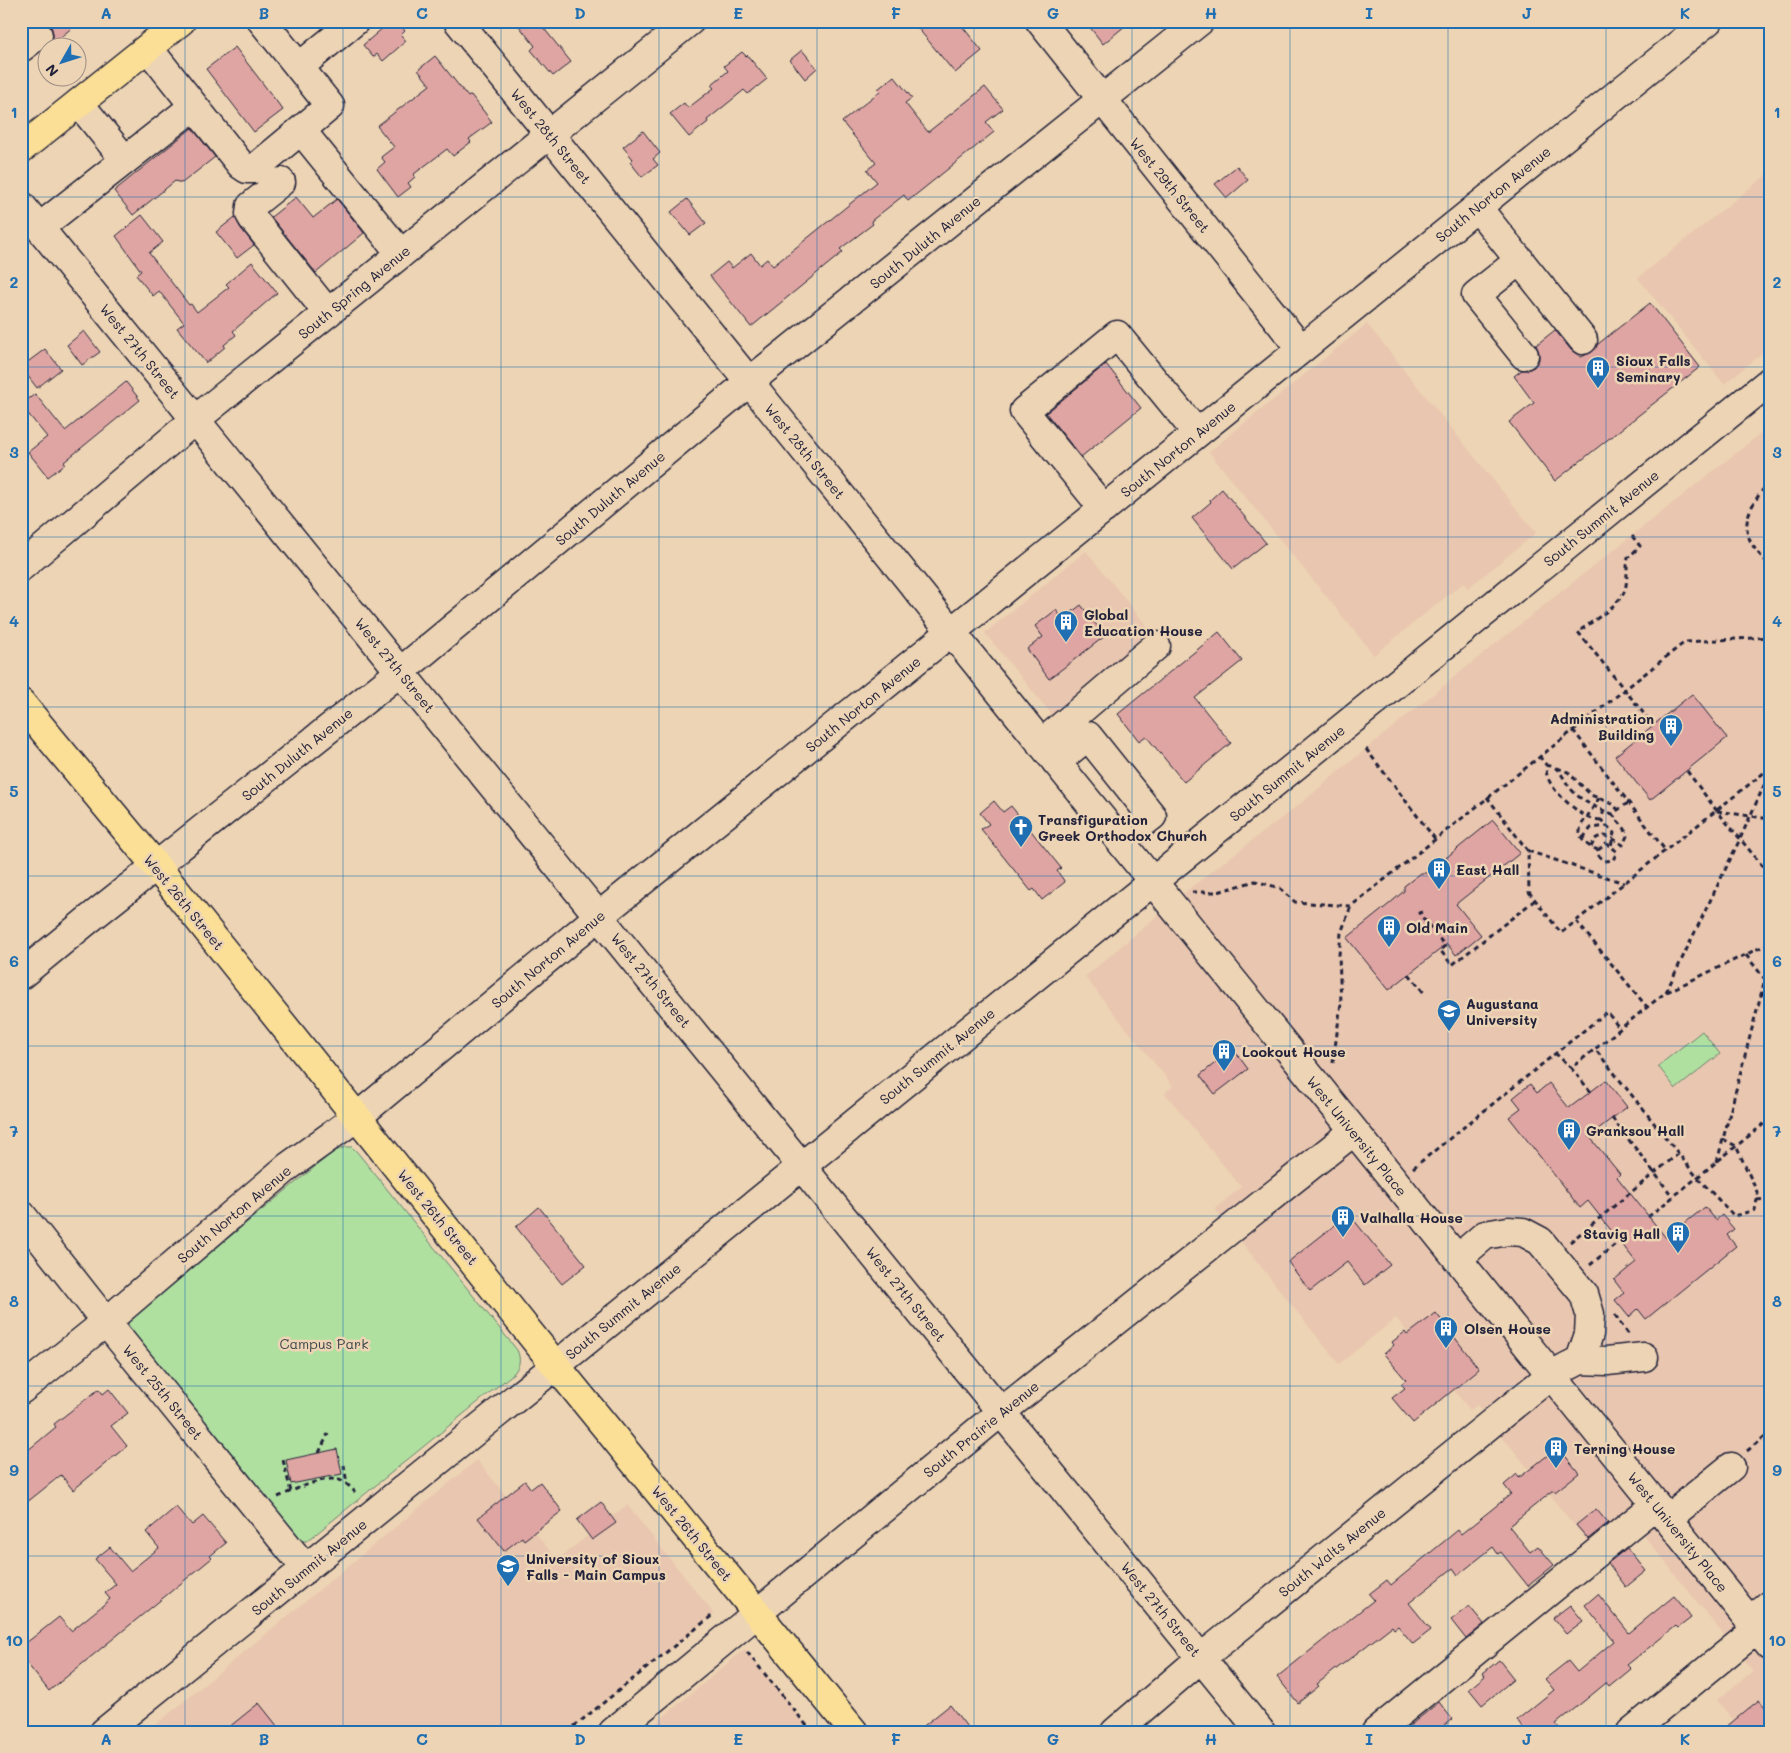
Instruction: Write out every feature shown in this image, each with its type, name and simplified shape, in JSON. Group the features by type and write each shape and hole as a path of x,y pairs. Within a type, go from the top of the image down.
{"main road":[{"path":"21,149 181,21"},
{"name":"West 26th Street","path":"21,703 156,866 556,1366 854,1732"}],"street":[{"path":"148,48 241,165 247,169 254,169 330,106 262,21"},
{"path":"299,67 355,21"},
{"name":"West 28th Street","path":"458,21 1152,882"},
{"name":"South Spring Avenue","path":"21,567 196,419 690,21"},
{"name":"West 29th Street","path":"1040,21 1300,349"},
{"name":"South Duluth Avenue","path":"21,976 400,672 749,382 1200,21"},
{"name":"South Norton Avenue","path":"21,1390 106,1322 289,1166 357,1117 599,916 1708,21"},
{"path":"80,103 125,160"},
{"path":"40,227 194,106"},
{"path":"301,130 401,254"},
{"path":"281,182 251,206 250,214 328,313"},
{"name":"West 27th Street","path":"21,205 1261,1732"},
{"path":"1477,207 1584,340"},
{"path":"1520,260 1476,295 1524,355"},
{"path":"1104,509 1024,411 1117,336 1197,433"},
{"name":"South Summit Avenue","path":"104,1732 1770,381"},
{"path":"1048,753 1156,646"},
{"path":"1048,753 1088,736 1094,743 1152,816 1120,842"},
{"name":"West University Place","path":"1152,882 1758,1632"},
{"name":"South Prairie Avenue","path":"613,1732 1001,1412 1354,1131"},
{"name":"West 25th Street","path":"21,1214 306,1569"},
{"path":"1457,1259 1484,1235 1508,1231 1523,1232 1540,1241 1584,1294 1590,1314 1588,1334 1580,1360 1607,1362 1644,1357"},
{"name":"South Walts Avenue","path":"1115,1732 1201,1658 1551,1375 1580,1360"},
{"path":"1376,1732 1661,1512 1738,1460"},
{"path":"1631,1732 1758,1632 1770,1604"}],"path":[{"path":"1770,481 1755,499 1746,524 1751,544 1770,565"},
{"path":"1632,536 1640,546 1628,558 1625,591 1620,599 1578,632 1653,725"},
{"path":"1333,1063 1341,1003 1338,956 1341,933 1351,906 1685,642 1770,637"},
{"path":"1573,730 1665,850"},
{"path":"1366,749 1435,839"},
{"path":"1539,756 1547,766 1546,773 1561,797 1577,811 1592,819 1601,820 1609,826 1614,833 1611,846"},
{"path":"1547,766 1551,765 1568,772 1586,791 1613,804 1618,810"},
{"path":"1557,768 1570,788 1582,799 1612,814 1627,836 1623,845 1614,838 1598,837 1591,847"},
{"path":"1528,851 1529,892 1561,933 1770,768"},
{"path":"1687,771 1717,811 1770,875"},
{"path":"1666,992 1751,816 1770,772"},
{"path":"1487,797 1528,851 1624,883"},
{"path":"1598,850 1606,844 1617,852 1613,860 1609,862 1602,860 1598,850 1585,843 1580,832 1580,825 1599,798"},
{"path":"1612,814 1628,802"},
{"path":"1601,820 1604,810"},
{"path":"1717,811 1770,818"},
{"path":"1583,838 1591,828 1609,826"},
{"path":"1192,892 1218,892 1255,881 1280,888 1295,902 1351,906"},
{"path":"1422,912 1419,913 1445,946 1440,950 1452,965 1535,900"},
{"path":"1576,921 1647,1007"},
{"path":"1571,1068 1666,992 1770,943"},
{"path":"1746,955 1765,979"},
{"path":"1717,1162 1770,960"},
{"path":"1409,974 1425,994"},
{"path":"1762,992 1770,1003"},
{"path":"1416,1166 1607,1012 1620,1029"},
{"path":"1595,1049 1697,1177 1734,1216 1755,1210 1758,1194 1736,1146 1723,1139"},
{"path":"1555,1053 1571,1068 1591,1092"},
{"path":"1612,1118 1673,1196"},
{"path":"1648,1217 1770,1119"},
{"path":"1567,1245 1678,1154"},
{"path":"1757,1200 1770,1199"},
{"path":"1584,1270 1619,1241"},
{"path":"1612,1311 1644,1357"},
{"path":"1738,1460 1770,1432"},
{"path":"319,1453 328,1434"},
{"path":"284,1460 291,1492"},
{"path":"344,1465 346,1478 344,1482"},
{"path":"278,1498 310,1484 333,1479 344,1482 355,1492"},
{"path":"567,1732 714,1614"},
{"path":"745,1649 812,1732"}],"shaded area":[{"path":"1770,172 1770,347 1724,384 1638,278"},
{"path":"1367,324 1536,533 1468,588 1463,583 1374,655 1209,452"},
{"name":"Augustana University","path":"1770,426 1770,1732 1743,1732 1717,1700 1753,1671 1624,1511 1587,1541 1477,1405 1470,1410 1396,1318 1339,1364 1215,1209 1241,1187 1165,1093 1173,1086 1085,977 1189,889 1309,797 1484,653"},
{"path":"1086,551 1167,651 1067,733 985,633"},
{"name":"University of Sioux Falls - Main Campus","path":"477,1460 557,1560 627,1505 714,1614 567,1732 147,1732"},
{"path":"745,1649 812,1732 645,1732"}],"green space":[{"path":"1702,1031 1720,1054 1676,1089 1658,1066"},
{"name":"Campus Park","path":"345,1147 352,1147 357,1152 517,1350 519,1362 514,1373 311,1538 306,1541 300,1541 128,1329 129,1319 333,1152"}],"building":[{"path":"45,21 80,21 60,38 53,38 51,26"},
{"path":"391,21 397,21 405,31 401,35 406,41 383,61 377,54 373,57 363,45"},
{"path":"515,21 538,21 571,62 553,76 531,50 535,46"},
{"path":"912,21 958,21 982,51 955,73"},
{"path":"1085,21 1131,21 1103,44"},
{"path":"235,47 283,110 254,132 206,69"},
{"path":"802,50 817,68 805,79 790,60"},
{"path":"742,52 747,55 767,79 748,94 744,90 689,137 670,114 684,103 688,108 714,88 711,85 728,71 724,66"},
{"path":"435,56 468,97 471,95 492,122 469,139 471,142 453,156 447,149 414,174 415,177 408,183 411,187 398,197 377,169 385,162 381,157 394,147 377,126 430,85 418,70"},
{"path":"894,76 912,98 905,103 928,132 985,87 1003,109 986,122 994,132 908,201 904,195 871,221 873,224 840,249 843,252 751,327 710,276 727,262 732,268 751,253 760,265 767,259 773,266 877,182 867,170 876,163 842,122 880,91 878,89"},
{"path":"192,128 215,157 182,183 175,181 133,215 114,191"},
{"path":"643,131 660,153 653,159 658,165 642,177 630,162 633,159 623,147"},
{"path":"1237,166 1248,180 1227,198 1215,184"},
{"path":"296,197 313,218 337,199 364,233 316,273 271,217"},
{"path":"687,199 706,223 690,235 671,212"},
{"path":"142,215 163,242 149,253 189,305 191,304 197,312 229,287 226,284 252,262 277,293 233,331 236,335 206,363 177,328 184,323 159,291 153,296 136,275 141,271 116,236"},
{"path":"235,217 254,245 237,258 216,232"},
{"name":"Sioux Falls Seminary","path":"1650,303 1700,367 1555,481 1509,422 1534,403 1514,376 1522,370 1534,367 1539,360 1536,345 1555,330 1571,350 1581,357 1592,352 1598,344"},
{"path":"84,331 100,352 82,365 67,345"},
{"path":"45,349 61,369 37,388 21,367"},
{"path":"1106,364 1141,408 1081,457 1046,413"},
{"path":"126,382 140,400 48,477 28,452 47,437 21,405 35,394 65,431"},
{"path":"1222,489 1266,543 1233,569 1192,518 1211,502 1210,500"},
{"name":"Global Education House","path":"1081,605 1105,636 1049,679 1027,649 1043,637 1035,626 1056,610 1063,619"},
{"path":"1219,632 1242,661 1195,698 1231,743 1184,782 1146,736 1139,741 1118,714"},
{"name":"Administration Building","path":"1692,694 1727,738 1650,800 1615,756"},
{"name":"Transfiguration Greek Orthodox Church","path":"994,801 1003,812 1011,806 1061,868 1057,871 1065,882 1042,900 1034,889 1031,891 981,829 989,824 980,813"},
{"path":"1493,820 1520,853 1456,904 1481,935 1456,955 1447,944 1389,990 1347,938 1404,891 1404,886 1421,873 1427,873"},
{"name":"Lookout House","path":"1233,1049 1248,1069 1215,1094 1200,1075"},
{"path":"1606,1080 1627,1107 1589,1136 1620,1174 1617,1177 1666,1238 1705,1207 1716,1220 1722,1215 1734,1229 1727,1235 1736,1246 1646,1319 1638,1309 1629,1317 1615,1300 1624,1293 1614,1280 1636,1262 1588,1201 1580,1208 1509,1117 1521,1108 1513,1098 1530,1084 1537,1093 1549,1083 1569,1108"},
{"path":"539,1207 586,1265 562,1284 516,1227"},
{"name":"Valhalla House","path":"1349,1214 1390,1265 1365,1285 1347,1262 1310,1291 1288,1262"},
{"path":"1436,1313 1479,1369 1413,1423 1392,1398 1405,1388 1401,1384 1406,1380 1384,1354 1394,1345 1392,1342 1405,1332 1407,1335"},
{"path":"99,1389 103,1394 109,1389 128,1413 111,1426 127,1446 73,1490 61,1475 21,1507 21,1456 56,1427 54,1424"},
{"path":"1558,1447 1579,1473 1555,1492 1554,1490 1509,1526 1530,1552 1538,1546 1554,1565 1528,1586 1501,1552 1498,1554 1493,1547 1458,1575 1453,1568 1409,1603 1431,1630 1413,1644 1398,1626 1394,1629 1392,1626 1317,1684 1319,1686 1298,1703 1277,1677 1374,1600 1369,1594 1387,1580 1391,1585 1458,1530 1461,1534 1511,1494 1504,1485 1517,1474 1519,1478"},
{"path":"337,1449 342,1474 291,1484 286,1460"},
{"path":"525,1481 531,1489 540,1482 562,1511 524,1540 522,1537 504,1551 478,1518"},
{"path":"601,1502 616,1523 592,1540 577,1520"},
{"path":"176,1507 192,1525 203,1516 226,1543 210,1556 212,1558 49,1691 21,1656 21,1647 59,1617 71,1631 110,1599 105,1593 116,1584 95,1559 110,1547 130,1571 159,1548 146,1532"},
{"path":"1596,1509 1608,1523 1588,1539 1576,1525"},
{"path":"1627,1548 1646,1571 1626,1587 1608,1563"},
{"path":"1598,1594 1629,1633 1674,1596 1691,1618 1678,1628 1676,1626 1627,1665 1631,1669 1609,1687 1606,1683 1556,1724 1562,1732 1526,1732 1517,1720 1554,1690 1545,1679 1568,1661 1577,1672 1614,1641 1585,1605"},
{"path":"1570,1605 1583,1621 1566,1634 1553,1618"},
{"path":"1469,1606 1484,1624 1466,1639 1451,1620"},
{"path":"1499,1660 1514,1679 1482,1705 1469,1689 1485,1676 1483,1673"},
{"path":"1759,1700 1770,1713 1770,1732 1720,1732"},
{"path":"1439,1702 1452,1719 1436,1732 1402,1732"},
{"path":"259,1703 282,1732 223,1732"},
{"path":"950,1705 971,1732 916,1732"}],"place":[{"name":"Sioux Falls Seminary","path":"1598,389"},
{"name":"Global Education House","path":"1066,643"},
{"name":"Administration Building","path":"1671,747"},
{"name":"Transfiguration Greek Orthodox Church","path":"1021,848"},
{"name":"East Hall","path":"1439,890"},
{"name":"Old Main","path":"1389,948"},
{"name":"Augustana University","path":"1449,1032"},
{"name":"Lookout House","path":"1224,1072"},
{"name":"Granksou Hall","path":"1569,1151"},
{"name":"Valhalla House","path":"1343,1238"},
{"name":"Stavig Hall","path":"1678,1254"},
{"name":"Olsen House","path":"1446,1349"},
{"name":"Terning House","path":"1556,1469"},
{"name":"University of Sioux Falls - Main Campus","path":"508,1587"}]}
